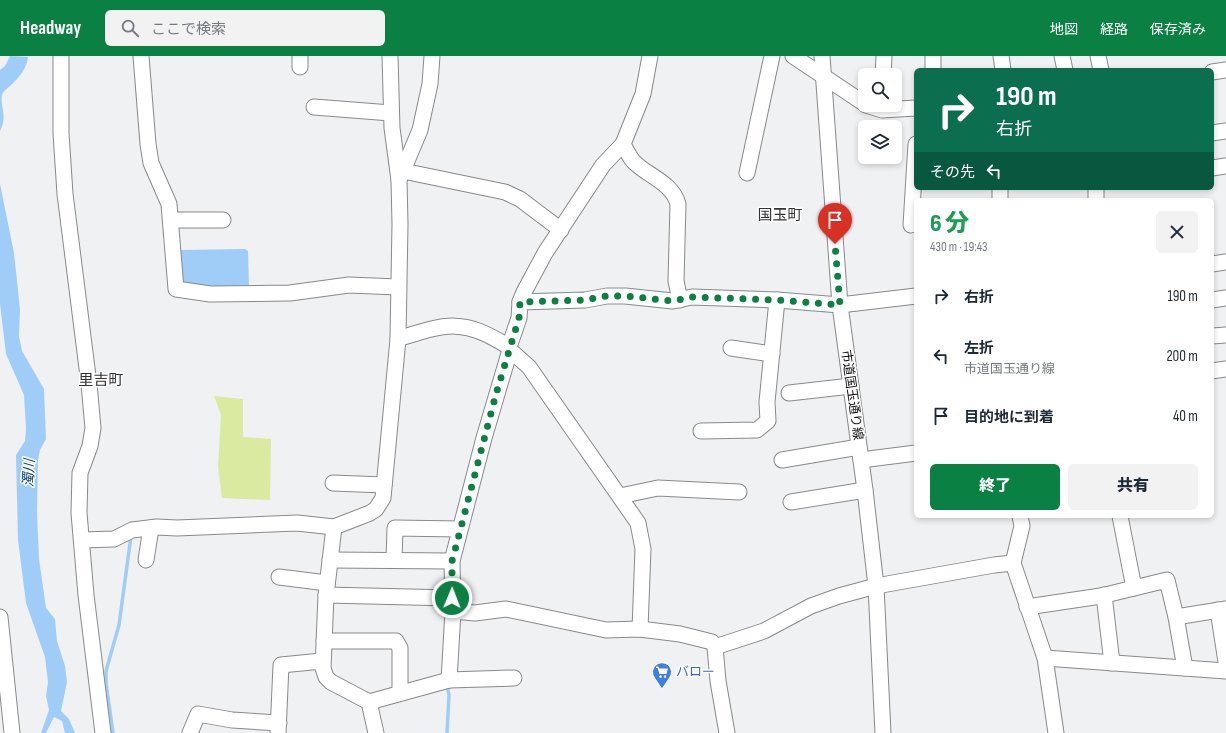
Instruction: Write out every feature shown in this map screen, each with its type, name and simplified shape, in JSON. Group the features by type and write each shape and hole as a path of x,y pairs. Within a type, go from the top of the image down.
{"street":[{"path":"61,56 61,133 65,194 89,384 93,428 90,446 80,473 79,513 86,595 103,733"},
{"path":"141,56 151,163 166,195 171,220 176,289 210,294 290,293 349,285 398,287"},
{"path":"82,540 114,539 132,530 151,528 271,523 297,523 334,526 370,513 376,509 383,498 398,339 401,176 393,145 390,56"},
{"path":"401,176 420,130 430,84 432,56"},
{"path":"449,680 452,561 496,394 519,318 520,302 545,253 603,165 623,144 643,94 650,56"},
{"path":"747,173 772,56"},
{"path":"793,56 858,100"},
{"name":"市道国玉通り線","path":"822,56 840,305 865,490 876,586 883,733"},
{"path":"883,68 884,56"},
{"path":"933,56 933,68"},
{"path":"1001,56 1003,68"},
{"path":"1062,56 1065,68"},
{"path":"1098,56 1101,68"},
{"path":"1214,72 1226,70"},
{"path":"314,107 391,113"},
{"path":"902,108 914,108"},
{"path":"1214,133 1226,131"},
{"path":"623,144 634,162 668,188 676,197 678,204 676,281 680,300"},
{"path":"1214,168 1226,166"},
{"path":"401,176 505,192 520,199 561,230"},
{"path":"911,225 914,176"},
{"path":"171,220 223,220"},
{"path":"1214,264 1226,262"},
{"path":"520,302 585,300 607,296 673,301 692,297 777,300 840,305 914,296"},
{"path":"1214,300 1226,298"},
{"path":"701,431 757,430 768,421 767,402 777,300"},
{"path":"398,339 432,328 451,325 467,326 488,334 510,348 540,381 638,523 642,549 640,629"},
{"path":"1214,336 1226,335"},
{"path":"731,348 772,354"},
{"path":"1214,371 1226,369"},
{"path":"788,393 851,386"},
{"path":"782,460 860,454 914,453"},
{"path":"333,483 384,485"},
{"path":"620,496 658,488 739,492"},
{"path":"791,502 865,490"},
{"path":"1020,518 1022,526 1013,563 1045,658 1056,733"},
{"path":"1120,518 1134,588"},
{"path":"334,526 327,589 322,661 326,677 331,682 369,702 449,680 514,678"},
{"path":"146,560 151,528"},
{"path":"394,560 395,528 460,529"},
{"path":"330,560 452,561"},
{"path":"715,647 764,631 811,606 876,586 1013,563"},
{"path":"278,577 327,589 452,605 475,613 506,609 606,630 640,629 680,634 712,642 715,647 718,682 727,733"},
{"path":"1027,607 1104,596 1167,580 1176,617 1185,668"},
{"path":"1104,596 1112,663"},
{"path":"1176,617 1222,610 1226,662"},
{"path":"0,617 12,733"},
{"path":"324,641 396,641 400,648 400,693"},
{"path":"1045,658 1226,671"},
{"path":"190,733 198,714 279,728 281,666 322,661"},
{"path":"369,702 376,733"}],"green space":[{"path":"214,396 243,399 243,437 271,439 270,500 222,498 218,467 221,415"}],"water":[{"path":"10,56 28,57 22,72 2,95 4,116 0,131 0,70 5,66"},
{"name":"濁川","path":"0,184 14,253 20,309 19,336 22,351 44,389 46,439 40,450 38,460 37,512 39,559 46,608 55,619 57,641 65,666 67,682 61,711 69,719 75,733 65,733 62,721 54,717 46,733 41,733 49,710 46,696 48,682 45,657 26,603 18,540 16,455 25,441 26,429 24,395 6,354 0,304"},
{"path":"245,249 248,251 249,286 183,286 180,250"}],"waterway":[{"path":"113,733 106,683 106,671 119,625 131,536"},
{"path":"447,685 449,695 447,733"}],"place":[{"name":"バロー","path":"662,689"}],"district":[{"name":"国玉町","path":"780,215"},
{"name":"里吉町","path":"101,380"}],"route":[{"path":"452,598 452,561 496,394 519,318 520,302 585,300 607,296 625,296 673,301 692,297 777,300 840,305 835,244"}]}
